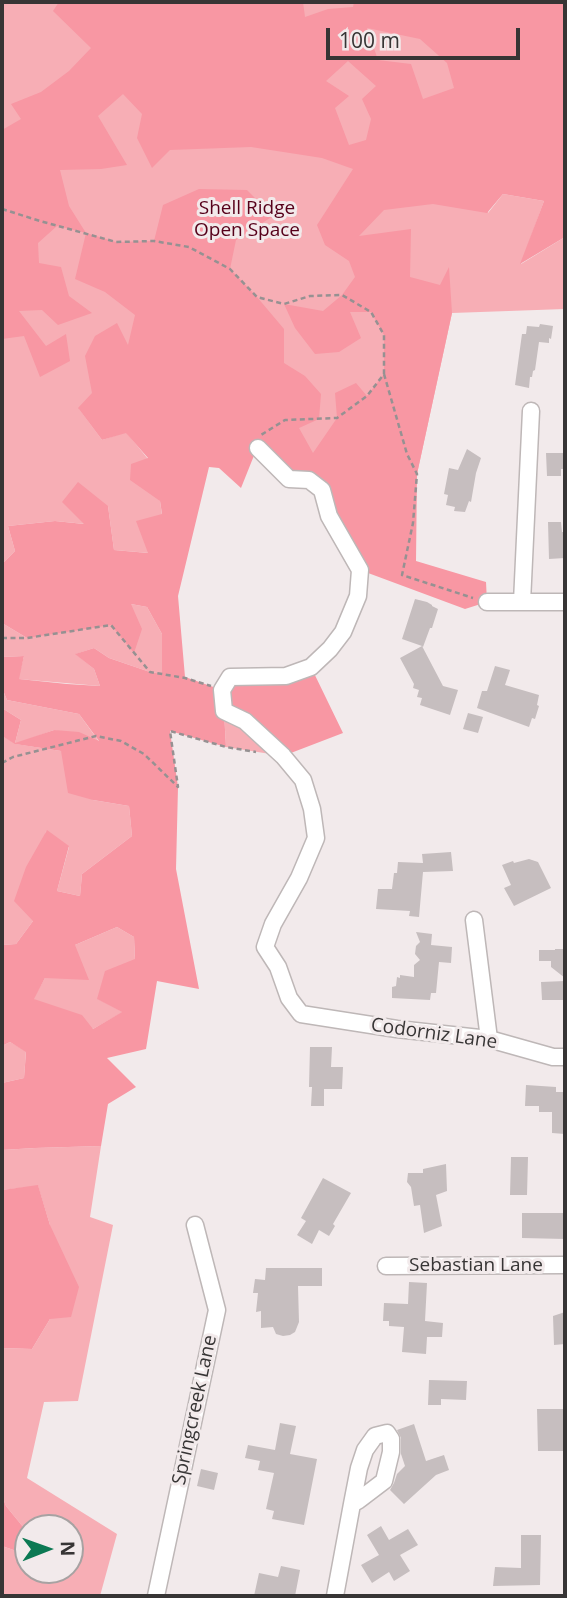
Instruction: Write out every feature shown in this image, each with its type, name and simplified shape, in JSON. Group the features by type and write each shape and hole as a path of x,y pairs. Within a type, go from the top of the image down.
{"street":[{"path":"522,602 531,411"},
{"path":"222,690 230,677 286,676 311,667 330,649 342,632 358,596 360,570 329,516 322,490 309,480 289,479 258,448"},
{"path":"487,602 565,602"},
{"name":"Codorniz Lane","path":"222,690 224,711 245,721 283,756 303,780 312,809 316,838 265,947 278,967 289,998 301,1014 397,1029 489,1039 565,1057"},
{"path":"474,919 489,1039"},
{"name":"Springcreek Lane","path":"156,1596 217,1310 195,1225"},
{"name":"Sebastian Lane","path":"386,1266 565,1265"},
{"path":"335,1596 352,1504 359,1468 365,1450 375,1436 387,1433 391,1439 391,1452 384,1481 352,1504"}],"path":[{"path":"2,209 116,242 154,241 189,247 230,269 257,297 284,304 310,296 342,295 372,312 384,335 384,374 407,454 417,474 413,523 402,575 487,602"},
{"path":"258,448 261,435 285,420 337,418 367,396 384,374"},
{"path":"2,638 27,638 111,625 150,672 185,678 222,690"},
{"path":"2,763 13,757 96,736 121,741 144,754 178,787 170,731 226,747 260,752"}],"green space":[{"name":"Shell Ridge Open Space","path":"2,2 513,2 488,213 503,194 544,201 521,264 565,237 565,309 452,313 417,474 79,409 102,440 126,432 148,459 162,515 149,553 114,550 108,506 85,524 55,521 8,526 15,551 2,564"},
{"path":"59,2 303,2 305,17 328,9 353,7 354,2 565,2 565,237 520,264 544,201 503,194 487,213 433,204 384,210 359,236 411,229 410,277 440,285 449,267 452,313 417,474 416,561 486,582 487,602 465,609 360,570 322,490 289,479 257,448 241,488 219,468 209,467 178,596 185,677 222,690 230,677 311,667 343,733 283,756 224,712 226,747 170,731 178,787 176,869 199,989 157,981 146,1049 107,1058 136,1087 108,1104 101,1146 2,1150 2,1083 24,1078 26,1052 10,1042 2,1046 2,945 16,944 33,921 14,901 26,867 47,830 69,846 57,891 80,896 82,874 132,836 129,806 68,793 61,751 15,744 2,736 2,708 21,720 15,743 54,730 79,732 99,741 79,714 7,700 2,688 2,657 24,656 19,679 100,686 94,669 75,654 94,648 109,658 162,674 162,634 147,607 131,604 142,629 134,653 111,625 27,638 2,623 2,564 15,551 8,526 55,521 84,524 62,502 78,482 108,506 114,550 148,553 136,521 162,514 160,501 130,480 131,464 148,458 126,433 102,440 78,408 92,393 85,356 95,336 117,323 128,345 135,315 105,292 75,279 86,233 57,226 38,243 39,263 61,267 69,296 92,313 58,325 42,310 19,311 46,346 66,334 70,361 40,377 24,336 2,339 2,130 21,119 11,104 41,92 69,71 91,48 53,11","holes":["367,28 420,39 447,63 454,88 423,99 411,64 378,60","348,61 376,86 362,99 371,119 366,140 349,145 335,108 349,96 326,81","123,94 142,114 137,138 152,168 170,150 251,147 322,158 353,169 317,225 325,245 349,261 355,277 342,295 323,311 284,304 295,328 315,354 339,352 361,338 350,312 371,312 384,335 384,374 367,396 356,383 335,393 337,418 313,453 299,428 319,419 321,394 305,376 284,363 284,329 230,269 236,240 273,216 247,190 199,189 163,205 154,241 116,242 86,233 69,206 60,170 127,165 98,116","117,927 134,937 135,959 105,971 97,999 122,1012 93,1029 82,1015 34,999 45,978 89,980 75,945"]},
{"path":"131,604 147,607 162,634 162,674 109,658 94,648 76,654 94,669 100,686 18,679 24,656 2,657 2,623 27,638"},
{"path":"2,688 7,700 79,714 100,743 54,730 16,744 61,751 93,800 129,806 132,836 82,874 80,896 57,891 69,847 46,831 33,921 16,944 2,945 2,736 15,743 21,720 2,708"},
{"path":"224,711 283,756 226,747"},
{"path":"117,927 134,937 135,960 98,999 123,1012 93,1029 33,999 45,978 75,945"},
{"path":"10,1042 26,1051 24,1078 2,1083 2,1046"},
{"path":"101,1146 90,1217 113,1225 78,1401 44,1402 27,1478 117,1534 100,1596 2,1596 2,1546 14,1550 14,1584 84,1584 84,1514 14,1516 2,1496 2,1348 32,1349 50,1319 50,1225 38,1186 2,1190 2,1150"},
{"path":"38,1185 50,1225 79,1287 71,1317 50,1319 32,1349 2,1348 2,1190"},
{"path":"2,1496 14,1516 14,1550 2,1546"}],"building":[{"path":"540,324 553,326 551,339 549,338 549,343 539,342 529,388 515,385 522,334 526,334 527,326 539,327"},
{"path":"467,449 481,458 471,502 469,501 465,512 454,511 455,507 446,505 448,495 444,494 449,468 458,470"},
{"path":"546,453 565,453 565,469 561,469 561,476 547,476"},
{"path":"548,522 561,522 562,532 565,532 565,558 549,559"},
{"path":"415,599 438,609 423,647 402,639"},
{"path":"422,646 443,686 458,690 450,715 420,705 422,698 417,697 419,690 413,688 414,684 400,658"},
{"path":"495,666 510,670 505,685 539,695 535,719 532,718 529,727 477,708 482,691 487,691"},
{"path":"468,713 483,717 478,733 463,729"},
{"path":"451,852 453,871 423,872 419,917 409,916 410,911 376,909 378,889 392,889 398,862 423,863 422,854"},
{"path":"529,859 538,862 551,888 514,906 504,888 511,885 502,865"},
{"path":"416,932 432,934 431,945 452,947 451,963 439,962 436,993 431,993 430,1000 392,998 392,987 396,986 397,977 414,977 414,965 420,960 415,954 416,946 420,942"},
{"path":"565,949 565,978 551,967 551,961 539,961 539,950"},
{"path":"565,981 565,1000 542,1000 541,982"},
{"path":"310,1047 332,1047 331,1067 343,1067 342,1089 324,1089 324,1106 311,1106"},
{"path":"526,1085 556,1087 556,1092 565,1092 565,1134 552,1133 552,1112 539,1112 539,1106 525,1106"},
{"path":"511,1157 528,1157 527,1195 510,1195"},
{"path":"446,1164 447,1191 436,1195 442,1226 424,1233 420,1205 414,1206 411,1187 407,1182 408,1173 423,1173 423,1169"},
{"path":"323,1178 351,1193 329,1236 319,1230 312,1244 297,1235 306,1221 301,1218"},
{"path":"522,1213 565,1213 565,1239 522,1238"},
{"path":"266,1268 322,1268 322,1286 298,1286 299,1322 295,1332 290,1335 276,1334 273,1327 261,1328 261,1311 256,1312 258,1293 253,1293 255,1279 265,1280"},
{"path":"409,1282 427,1283 425,1321 443,1323 442,1337 427,1337 426,1354 402,1352 404,1327 389,1326 389,1321 383,1321 384,1303 408,1304"},
{"path":"565,1312 565,1344 554,1345 553,1316"},
{"path":"429,1380 467,1381 466,1400 441,1399 441,1405 428,1405"},
{"path":"537,1409 565,1409 565,1451 538,1451"},
{"path":"280,1423 296,1426 290,1454 317,1459 304,1525 272,1519 274,1511 266,1509 274,1473 258,1470 260,1461 245,1458 248,1445 275,1450"},
{"path":"414,1424 426,1461 444,1455 449,1470 436,1475 404,1504 390,1490 397,1474 405,1466 401,1454 401,1438 397,1430"},
{"path":"201,1469 218,1473 214,1490 197,1486"},
{"path":"381,1526 389,1540 408,1529 418,1545 400,1555 410,1571 394,1581 389,1572 372,1583 361,1565 379,1555 367,1535"},
{"path":"521,1535 541,1535 540,1585 493,1586 495,1567 521,1568"},
{"path":"281,1566 300,1570 295,1596 254,1596 259,1573 278,1577"}]}
